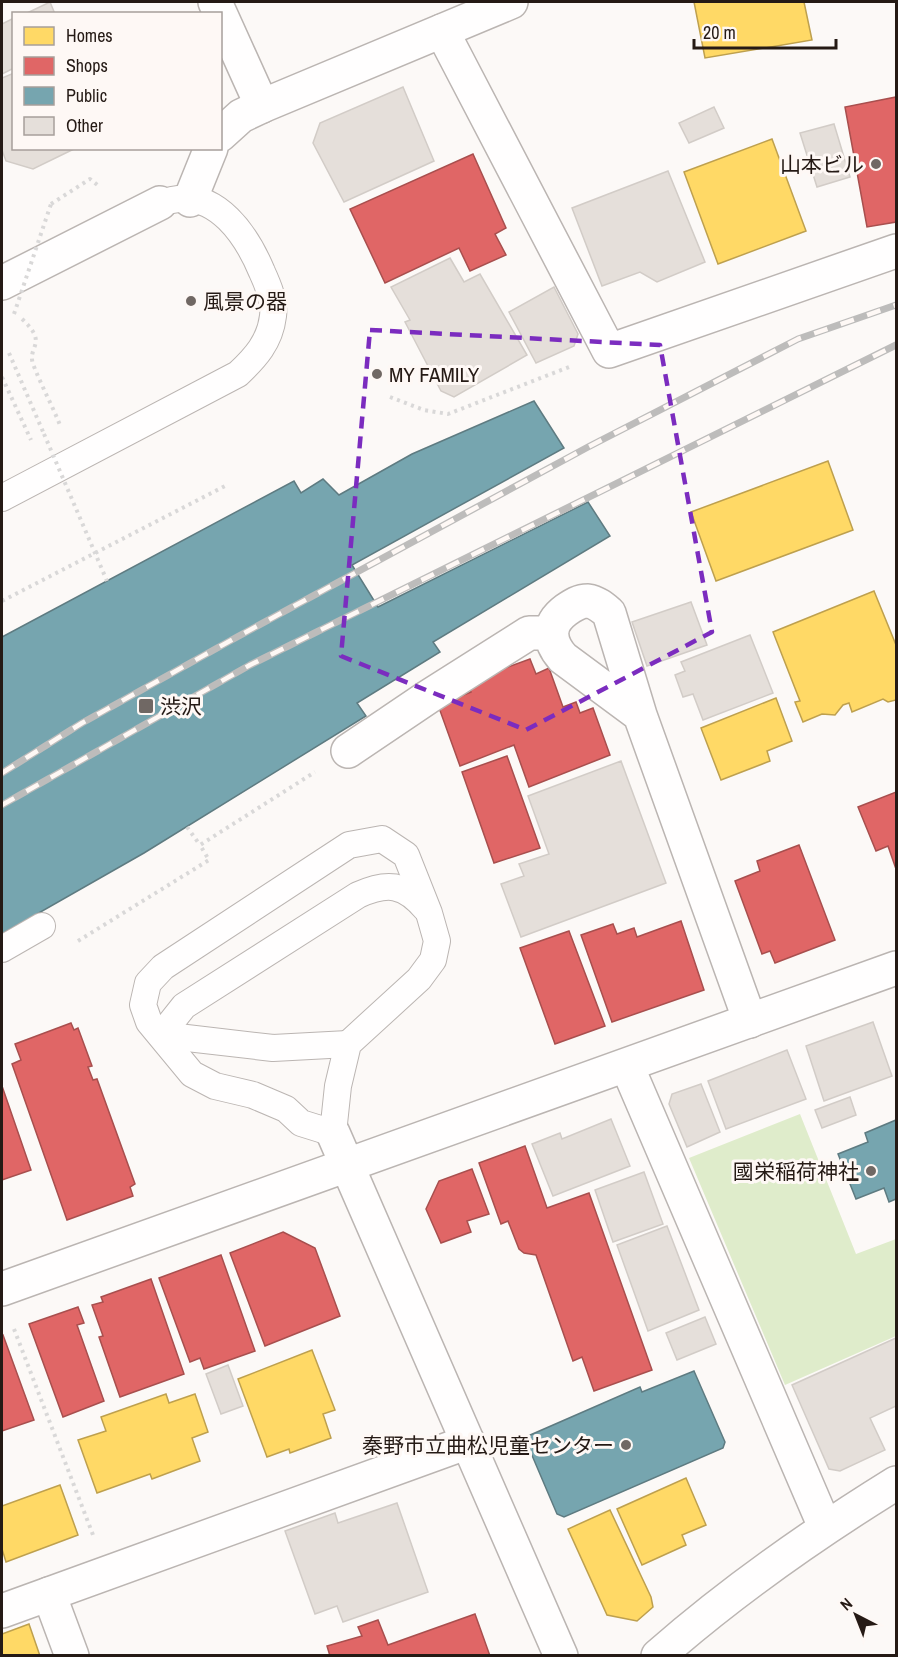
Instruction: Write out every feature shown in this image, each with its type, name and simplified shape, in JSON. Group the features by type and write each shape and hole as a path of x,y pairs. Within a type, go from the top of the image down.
{"street":[{"path":"222,133 241,116 262,106 511,2"},
{"path":"222,17 262,106"},
{"path":"442,31 609,351 897,250"},
{"path":"3,298 175,202 210,150"},
{"path":"640,715 563,658 553,647 551,633 554,623 576,602 590,601 609,613 640,715 750,1022"},
{"path":"348,751 529,633 551,633"},
{"path":"2,1289 897,969"},
{"path":"627,1066 825,1527"},
{"path":"333,1133 561,1656"},
{"path":"2,1611 468,1442"},
{"path":"658,1656 712,1608 825,1527 897,1483"},
{"path":"49,1594 72,1656"}],"lane":[{"path":"2,498 238,374 257,356 269,335 274,314 272,296 250,246 231,221 218,209 200,201 175,202"},
{"path":"382,839 406,855 429,913 437,941 433,960 419,979 348,1044 338,1086 333,1133 301,1123 286,1109 253,1095 215,1086 192,1074 161,1035 149,1022 143,1005 148,982 164,967 349,845 382,839"},
{"path":"161,1035 184,1006 358,895 376,887 391,886 404,890 417,898 429,913"},
{"path":"2,950 42,926"},
{"path":"161,1035 273,1048 348,1044"}],"path":[{"path":"14,314 51,204 90,179"},
{"path":"2,377 30,441 61,427 32,361 37,341 33,330 14,314 3,298"},
{"path":"390,397 424,410 448,414 609,351"},
{"path":"9,353 107,581"},
{"path":"2,601 227,485"},
{"path":"200,845 348,751"},
{"path":"69,947 209,860 187,827"},
{"path":"10,1320 107,1572"}],"highlighted area":[{"path":"370,330 660,345 712,632 526,730 341,656"}],"green space":[{"path":"800,1114 856,1254 896,1239 896,1336 785,1385 689,1158"}],"building: Homes":[{"path":"694,2 804,2 812,40 705,58"},
{"path":"772,139 806,231 718,264 684,172"},
{"path":"828,461 853,530 716,581 691,512"},
{"path":"874,591 896,645 896,700 888,702 883,699 852,712 849,703 843,705 835,715 822,714 803,722 795,702 800,701 773,632"},
{"path":"776,698 792,741 767,751 770,761 721,780 701,728"},
{"path":"312,1350 335,1410 323,1414 331,1438 290,1453 289,1449 267,1457 238,1379"},
{"path":"166,1394 169,1403 195,1394 208,1432 192,1438 200,1461 152,1479 150,1474 97,1493 78,1440 106,1431 101,1417"},
{"path":"686,1478 706,1525 682,1535 686,1545 642,1565 617,1509"},
{"path":"60,1485 78,1535 6,1562 2,1549 2,1506"},
{"path":"610,1510 651,1597 653,1607 637,1621 607,1615 568,1529"},
{"path":"29,1624 40,1656 2,1656 2,1634"}],"building: Shops":[{"name":"山本ビル","path":"896,97 896,222 867,227 845,107"},
{"path":"473,154 506,228 495,234 506,255 470,271 459,248 385,283 350,209"},
{"path":"530,659 536,674 549,668 563,707 576,702 580,713 593,708 610,755 529,787 514,745 460,766 438,705 471,692 467,682"},
{"path":"507,756 540,848 494,863 462,772"},
{"path":"896,792 896,869 888,846 876,851 858,807"},
{"path":"799,845 835,940 775,963 770,951 762,954 735,881 760,871 757,861"},
{"path":"681,921 704,990 612,1022 581,935 613,924 617,934 634,928 637,937"},
{"path":"569,931 605,1026 555,1044 520,948"},
{"path":"71,1023 74,1030 78,1028 92,1066 88,1067 93,1080 97,1079 135,1184 130,1187 133,1196 67,1220 12,1064 21,1060 15,1044"},
{"path":"2,1086 31,1170 2,1180"},
{"path":"525,1146 547,1208 589,1193 652,1370 594,1391 582,1357 573,1361 536,1255 524,1253 519,1249 508,1221 501,1224 479,1163"},
{"path":"472,1169 489,1214 467,1221 471,1232 441,1243 426,1209 439,1181"},
{"path":"283,1232 315,1248 340,1316 265,1346 230,1253"},
{"path":"221,1255 255,1351 204,1369 200,1358 190,1362 159,1278"},
{"path":"151,1279 184,1374 120,1397 99,1337 103,1336 92,1305 103,1302 101,1297"},
{"path":"78,1307 84,1323 77,1325 104,1401 63,1417 29,1324"},
{"path":"2,1336 34,1420 2,1431"},
{"path":"475,1614 490,1656 330,1656 327,1646 362,1636 358,1627 378,1620 388,1645"}],"building: Public":[{"path":"534,401 564,448 352,565 378,607 588,502 610,536 433,642 440,652 357,703 366,716 144,853 2,934 2,637 294,481 301,493 323,479 339,495 412,454"},
{"name":"國栄稲荷神社","path":"896,1120 896,1199 889,1202 884,1188 856,1199 838,1154 868,1142 865,1133"},
{"name":"秦野市立曲松児童センター","path":"694,1371 725,1442 723,1448 564,1517 557,1514 525,1439 640,1387 642,1392"}],"building: Other":[{"path":"50,2 54,12 29,12"},
{"path":"12,19 12,69 2,74 2,24"},
{"path":"12,74 12,150 72,150 33,169 6,161 2,150 2,78"},
{"path":"403,87 434,161 344,202 313,143 320,123"},
{"path":"714,107 724,128 689,143 679,123"},
{"path":"834,124 850,177 817,187 800,133"},
{"path":"668,171 705,262 657,282 640,272 602,286 572,208"},
{"path":"450,258 464,282 480,274 527,355 454,397 441,391 405,322 410,320 391,287"},
{"path":"554,287 578,334 574,346 536,363 509,312"},
{"path":"691,602 707,645 647,666 632,622"},
{"path":"750,635 773,693 703,720 693,694 683,697 675,675 685,671 681,662"},
{"path":"621,761 666,883 521,937 501,884 524,876 519,864 549,854 528,796"},
{"path":"873,1022 892,1076 824,1101 806,1046"},
{"path":"787,1050 806,1099 726,1129 708,1081"},
{"path":"701,1084 720,1132 687,1147 669,1104 672,1094"},
{"path":"850,1097 856,1115 822,1128 815,1110"},
{"path":"611,1119 630,1166 553,1196 532,1144 560,1133 562,1139"},
{"path":"644,1172 663,1224 613,1242 595,1190"},
{"path":"667,1226 699,1310 648,1331 617,1245"},
{"path":"705,1317 716,1344 677,1360 666,1333"},
{"path":"896,1338 896,1406 870,1418 885,1450 840,1471 829,1469 792,1385"},
{"path":"228,1365 243,1406 221,1414 206,1374"},
{"path":"397,1503 428,1592 343,1622 337,1606 315,1614 285,1531 335,1513 338,1523"}],"railway":[{"path":"2,773 82,723 588,447 798,339 896,305"},
{"path":"2,805 250,665 896,345"}],"place":[{"name":"山本ビル","path":"876,164"},
{"name":"風景の器","path":"191,301"},
{"name":"MY FAMILY","path":"377,374"},
{"name":"渋沢","path":"146,706"},
{"name":"國栄稲荷神社","path":"871,1171"},
{"name":"秦野市立曲松児童センター","path":"626,1445"}]}
